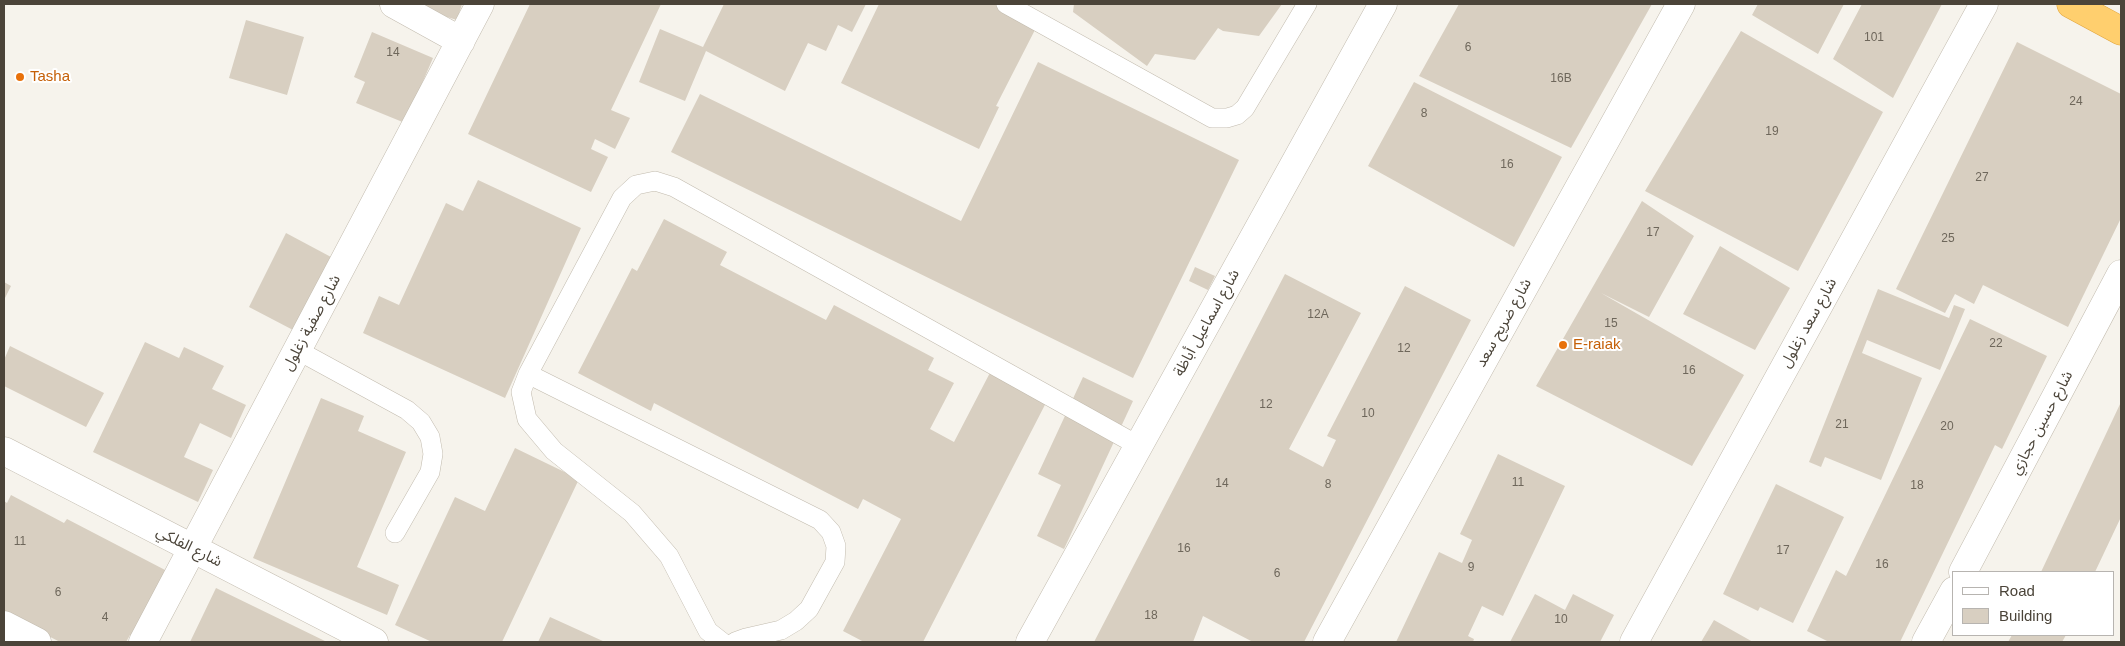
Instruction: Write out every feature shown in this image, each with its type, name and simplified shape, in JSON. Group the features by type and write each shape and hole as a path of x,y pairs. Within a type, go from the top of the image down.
{"highway":[{"path":"2071,4 2121,31"}],"street":[{"path":"394,4 461,41"},
{"name":"شارع صفية زغلول","path":"143,642 480,4"},
{"name":"شارع اسماعيل أباظة","path":"1030,642 1383,4"},
{"name":"شارع ضريح سعد","path":"1327,642 1681,4"},
{"name":"شارع سعد زغلول","path":"1634,642 1984,4"},
{"name":"شارع حسين حجازي","path":"1964,571 2121,274"},
{"name":"شارع الفلكي","path":"4,451 374,642"},
{"path":"1926,642 1952,594"},
{"path":"4,625 37,642"}],"lane":[{"path":"1006,4 1212,118 1227,118 1237,115 1246,108 1307,4"},
{"path":"722,642 708,630 668,556 632,513 554,451 526,419 521,392 528,374 622,198 636,185 655,181 674,187 1139,446"},
{"path":"298,350 407,410 421,422 430,437 433,454 430,472 395,533"},
{"path":"528,374 820,520 831,532 836,546 835,562 809,609 796,622 781,630 735,642"}],"building":[{"path":"380,4 462,4 457,20 434,13 431,21 379,6"},
{"path":"530,4 661,4 611,110 630,118 615,149 595,139 591,149 608,157 591,192 468,134"},
{"path":"724,4 866,4 852,32 838,25 826,51 808,43 785,91 706,51 685,101 639,82 660,29 703,47"},
{"path":"879,4 996,4 1038,24 996,106 999,107 979,149 841,83"},
{"path":"1074,4 1282,4 1259,36 1223,31 1218,28 1195,60 1155,54 1147,66 1073,12"},
{"path":"1459,4 1652,4 1571,148 1419,76"},
{"path":"1758,4 1844,4 1818,54 1752,15"},
{"path":"1862,4 1942,4 1893,98 1833,59"},
{"path":"246,20 304,37 287,95 229,78"},
{"path":"1741,31 1883,112 1798,271 1645,191"},
{"path":"372,32 433,58 405,123 356,103 365,82 354,77"},
{"path":"2017,42 2121,94 2121,218 2068,327 1983,285 1974,304 1955,294 1945,313 1896,289"},
{"path":"1038,62 1239,160 1133,378 671,152 700,94 961,221"},
{"path":"1414,82 1562,157 1514,247 1368,166"},
{"path":"478,180 581,228 505,398 363,333 379,296 399,305 446,203 463,211"},
{"path":"1642,201 1694,236 1649,317 1601,293 1744,375 1692,466 1536,386"},
{"path":"664,219 727,252 720,265 826,320 834,305 934,358 928,370 954,383 930,429 954,442 994,365 1050,395 923,642 864,642 843,631 901,519 863,499 858,509 654,403 651,411 578,373 632,268 637,271"},
{"path":"286,233 331,257 293,330 249,307"},
{"path":"1720,246 1790,288 1755,350 1683,314"},
{"path":"1195,267 1215,276 1208,290 1189,281"},
{"path":"1285,274 1361,313 1289,449 1323,467 1336,440 1327,436 1405,286 1471,320 1304,642 1253,642 1203,616 1193,642 1094,642"},
{"path":"4,282 11,286 4,300"},
{"path":"1878,289 1949,318 1954,305 1965,309 1940,370 1867,340 1862,353 1922,378 1881,480 1825,457 1821,467 1809,462"},
{"path":"1970,319 2047,356 2002,449 1995,445 1900,642 1829,642 1807,631 1836,570 1846,576"},
{"path":"145,342 179,358 184,347 224,366 212,389 246,405 231,438 200,423 184,457 213,470 198,502 93,452"},
{"path":"10,346 104,393 86,427 4,386 4,360"},
{"path":"1083,377 1133,401 1064,549 1037,536 1061,485 1038,474"},
{"path":"321,398 364,416 358,431 406,452 357,567 399,585 387,615 253,558"},
{"path":"2121,402 2121,517 2095,571 2041,571"},
{"path":"515,448 579,479 502,642 432,642 395,625 455,497 485,511"},
{"path":"1498,454 1565,486 1503,616 1482,606 1468,636 1474,639 1473,642 1396,642 1439,552 1462,563 1472,540 1460,534"},
{"path":"1776,484 1844,517 1793,623 1760,607 1758,611 1723,594"},
{"path":"11,495 64,523 67,519 167,571 133,637 130,635 126,642 60,642 4,613 4,501 7,503"},
{"path":"216,588 327,642 190,642"},
{"path":"1535,594 1565,610 1573,594 1614,615 1600,642 1510,642"},
{"path":"550,617 605,642 538,642"},
{"path":"1714,620 1753,642 1701,642"},
{"path":"2011,636 2065,636 2062,642 2008,642"}],"place":[{"name":"Tasha","path":"20,77"},
{"name":"E-raiak","path":"1563,345"}]}
